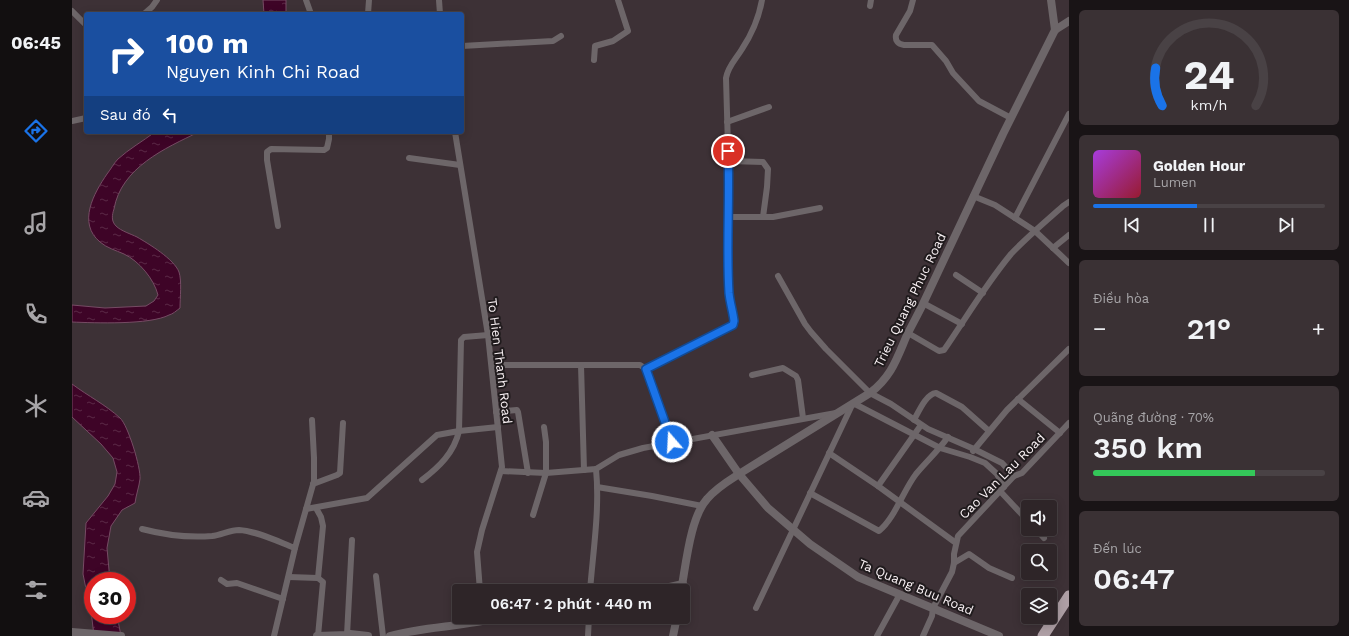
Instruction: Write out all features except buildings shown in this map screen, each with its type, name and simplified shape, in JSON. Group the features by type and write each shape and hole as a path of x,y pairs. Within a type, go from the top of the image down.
{"highway":[{"path":"1043,636 1069,596"}],"street":[{"path":"146,12 157,0"},
{"path":"306,0 310,12"},
{"path":"368,12 369,0"},
{"path":"439,0 440,12"},
{"path":"594,60 595,46 613,41 628,31 618,0"},
{"path":"646,369 733,325 734,321 729,296 728,280 729,162 726,78 728,69 750,35 762,0"},
{"path":"913,0 910,13 896,35 897,42 904,45 932,45 946,61 953,72 979,101 1011,118"},
{"path":"1051,0 1055,30 1069,21"},
{"path":"151,8 154,12"},
{"path":"72,11 84,23"},
{"name":"Trieu Quang Phuc Road","path":"683,584 697,515 706,499 739,474 876,388 892,370 973,196 1055,30"},
{"path":"464,46 553,41 561,36"},
{"path":"727,122 769,107"},
{"path":"1015,218 1069,114"},
{"path":"72,122 84,119"},
{"path":"278,226 267,152 271,149 324,150 328,148 329,134"},
{"name":"To Hien Thanh Road","path":"455,134 488,335 502,467 476,552 479,584"},
{"path":"409,158 460,165"},
{"path":"729,162 763,162 767,166 767,187 763,217"},
{"path":"973,196 995,205 1035,231 1069,263"},
{"path":"908,333 939,351 944,350 999,270 1012,254 1035,231 1069,202"},
{"path":"728,217 773,217 820,208"},
{"path":"1053,248 1069,235"},
{"path":"956,275 983,293"},
{"path":"778,276 811,332 870,392 921,424 1002,464 1014,476"},
{"path":"923,303 962,324"},
{"path":"422,480 443,462 457,439 459,431 460,340 464,337 488,335"},
{"path":"970,457 974,449 1018,399 1068,353"},
{"path":"492,365 640,365 646,369 672,442"},
{"path":"581,365 584,470"},
{"path":"752,375 783,368 796,376 800,387 803,418"},
{"path":"914,420 929,396 936,393 962,407 989,431"},
{"path":"1018,399 1060,433"},
{"path":"756,608 853,403 940,448 985,463 997,474 1002,489 1021,512"},
{"path":"496,412 517,410 528,473"},
{"path":"501,471 546,473 596,469 619,455 643,448 838,412"},
{"path":"274,636 295,548 313,484 314,458 312,420"},
{"path":"313,484 340,473 343,423"},
{"name":"Cao Van Lau Road","path":"923,636 932,616 933,608 952,572 958,536 1014,476 1022,473 1069,423"},
{"path":"878,486 921,424"},
{"path":"306,509 368,498 416,456 434,437 443,433 498,427"},
{"path":"533,515 546,473 546,442 544,427"},
{"name":"Ta Quang Buu Road","path":"712,435 739,474 768,508 810,544 858,577 933,608 989,634 999,636"},
{"path":"810,493 879,531 888,522 915,475 948,437"},
{"path":"829,453 878,486 956,543"},
{"path":"591,584 596,527 596,469"},
{"path":"597,487 702,506"},
{"path":"316,508 321,517 323,526 318,578"},
{"path":"142,529 164,535 178,536 212,536 240,530 251,532 295,548"},
{"path":"347,635 352,540"},
{"path":"954,563 969,554 989,568 1012,578"},
{"path":"376,576 383,636"},
{"path":"289,577 318,578 322,580 324,585 318,636 350,634 368,636"},
{"path":"220,580 227,584 237,583 283,599"},
{"path":"877,636 900,594"},
{"path":"390,636 452,624"},
{"path":"588,636 589,624"},
{"path":"673,636 676,624"},
{"path":"72,632 121,636"}],"water":[{"path":"263,0 286,0 286,12 264,12"},
{"path":"152,134 195,134 172,145 146,161 135,171 125,182 118,195 112,218 114,224 118,228 137,237 154,248 167,257 176,267 179,272 181,290 180,308 170,315 136,322 72,322 72,305 105,308 146,306 154,301 158,295 153,283 145,271 130,257 100,242 93,234 90,226 90,208 97,190 115,162"},
{"path":"72,384 120,418 130,437 140,474 135,503 122,510 111,526 107,548 109,572 84,572 84,579 83,574 86,523 108,496 115,484 117,472 113,458 101,444 72,417"},
{"path":"93,624 119,624 121,636 94,636"}],"route":[{"path":"672,442 646,369 733,325 734,321 729,296 728,273 728,151"}]}
